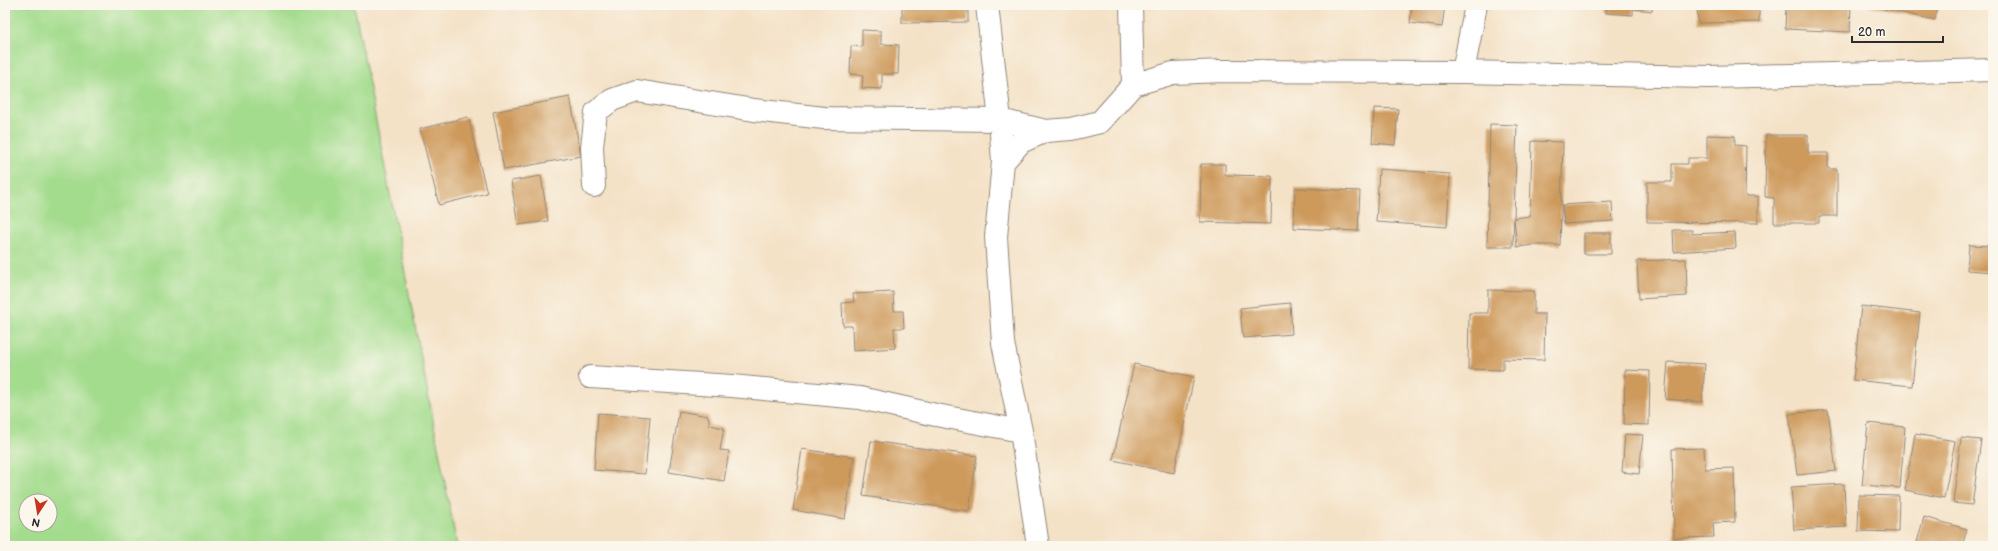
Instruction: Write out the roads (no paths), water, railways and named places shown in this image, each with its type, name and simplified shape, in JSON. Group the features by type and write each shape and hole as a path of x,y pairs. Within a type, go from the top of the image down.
{"street":[{"path":"987,5 1000,120 1002,162 996,237 1003,343 1021,431 1038,546"},
{"path":"1131,5 1133,85"},
{"path":"1463,72 1476,5"},
{"path":"1002,162 1021,142 1046,132 1071,129 1100,122 1133,85 1173,73 1223,71 1463,72 1709,77 1993,70"},
{"path":"594,186 592,147 596,112 612,100 636,91 754,110 824,118 1000,120 1046,132"},
{"path":"590,377 732,386 860,398 936,415 1021,431"}]}
